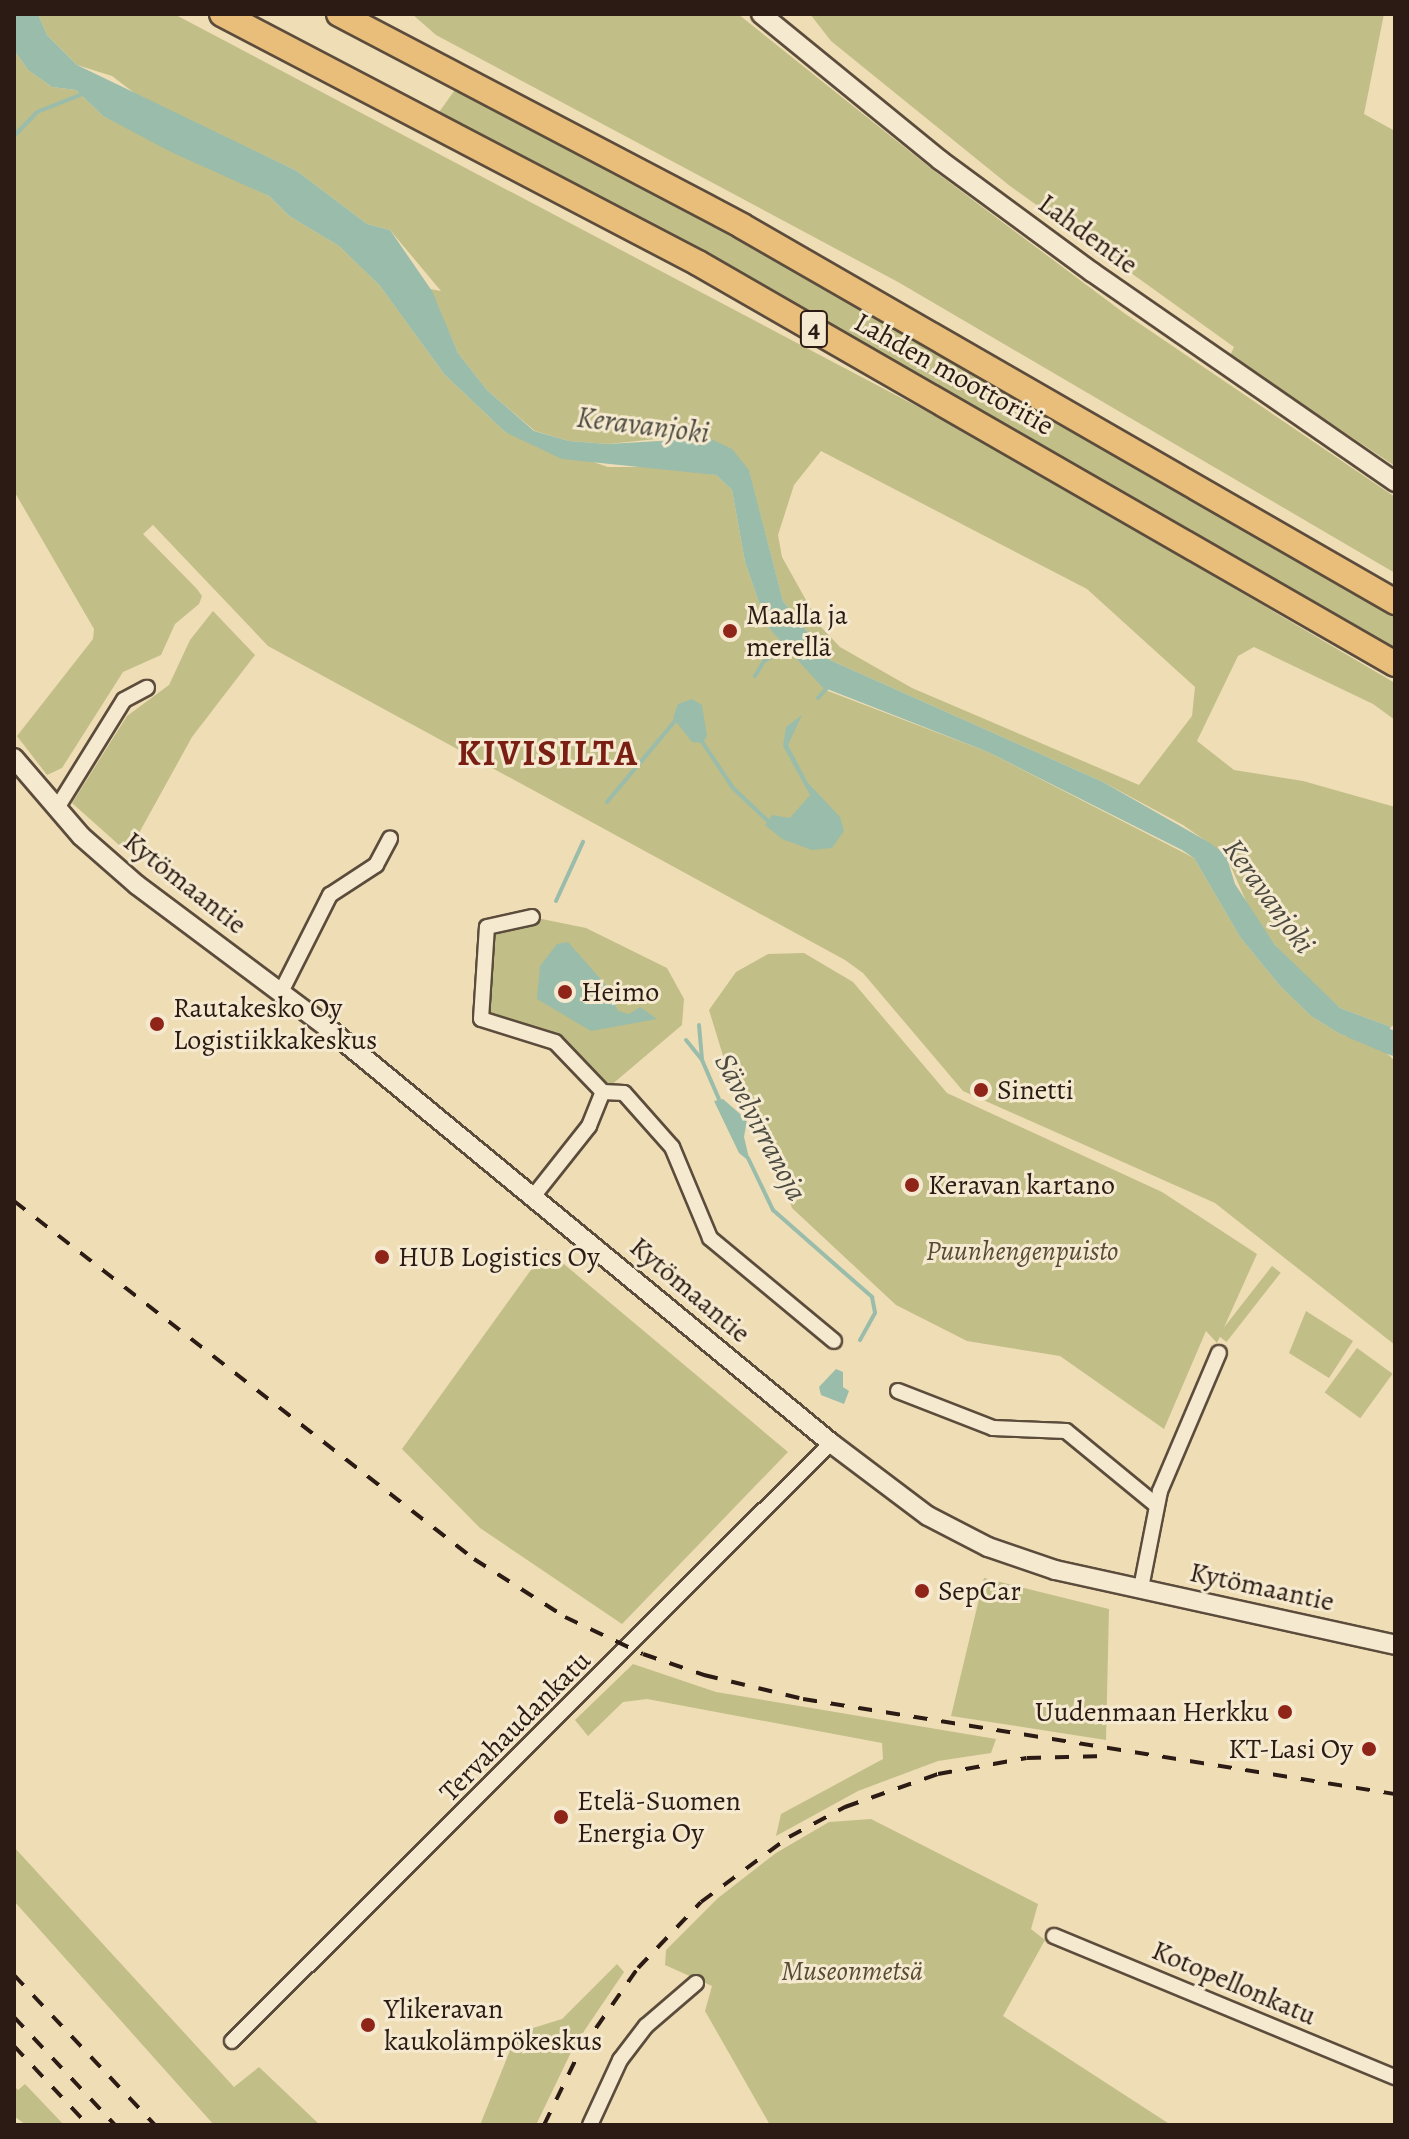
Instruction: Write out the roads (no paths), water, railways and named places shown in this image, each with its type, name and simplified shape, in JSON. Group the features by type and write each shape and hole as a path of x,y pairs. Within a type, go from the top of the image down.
{"highway":[{"name":"Lahden moottoritie","path":"222,14 698,263 1395,664"},
{"name":"Lahden moottoritie","path":"339,14 742,226 1395,602"}],"street":[{"name":"Lahdentie","path":"761,14 940,160 1092,272 1395,482"},
{"path":"57,808 124,700 147,688"},
{"name":"Kytömaantie","path":"14,758 57,808 137,885 281,992 831,1443 928,1516 988,1547 1055,1570 1395,1645"},
{"path":"281,992 330,895 376,865 390,839"},
{"path":"532,917 487,927 481,1019 555,1042 603,1092 624,1093 672,1147 710,1238 834,1341"},
{"path":"532,1198 589,1126 603,1092"},
{"path":"1141,1588 1156,1505 1176,1443 1219,1353"},
{"path":"898,1391 993,1428 1066,1431 1156,1505"},
{"name":"Tervahaudankatu","path":"232,2041 831,1443"},
{"name":"Kotopellonkatu","path":"1054,1936 1395,2077"},
{"path":"590,2125 620,2060 646,2026 696,1983"}],"waterway":[{"path":"14,136 37,112 85,93"},
{"path":"755,676 764,661 789,647"},
{"path":"818,698 827,688"},
{"path":"607,802 675,721"},
{"path":"703,743 733,788 768,821"},
{"path":"556,901 583,842"},
{"path":"699,1025 702,1058"},
{"name":"Keravanjoki","path":"1354,1027 1395,1044"},
{"name":"Sävelvirranoja","path":"686,1040 702,1060 721,1104"},
{"name":"Sävelvirranoja","path":"748,1158 773,1210 872,1297 875,1313 860,1340"}],"railway":[{"path":"14,1201 474,1559 565,1617 643,1654 704,1675 803,1699 1395,1794"},
{"path":"544,2125 580,2051 638,1968 701,1902 789,1837 845,1807 938,1774 1027,1758 1106,1756"},
{"path":"14,1975 155,2125"},
{"path":"14,2017 115,2125"},
{"path":"14,2046 88,2125"}],"place":[{"name":"Maalla ja merellä","path":"730,631"},
{"name":"Heimo","path":"565,992"},
{"name":"Rautakesko Oy Logistiikkakeskus","path":"157,1024"},
{"name":"Sinetti","path":"981,1090"},
{"name":"Keravan kartano","path":"912,1185"},
{"name":"HUB Logistics Oy","path":"382,1257"},
{"name":"SepCar","path":"922,1591"},
{"name":"Uudenmaan Herkku","path":"1285,1712"},
{"name":"KT-Lasi Oy","path":"1369,1749"},
{"name":"Etelä-Suomen Energia Oy","path":"561,1817"},
{"name":"Ylikeravan kaukolämpökeskus","path":"368,2025"}],"district":[{"name":"KIVISILTA","path":"548,753"}],"park label":[{"name":"Puunhengenpuisto","path":"1022,1251"},
{"name":"Museonmetsä","path":"852,1971"}]}
